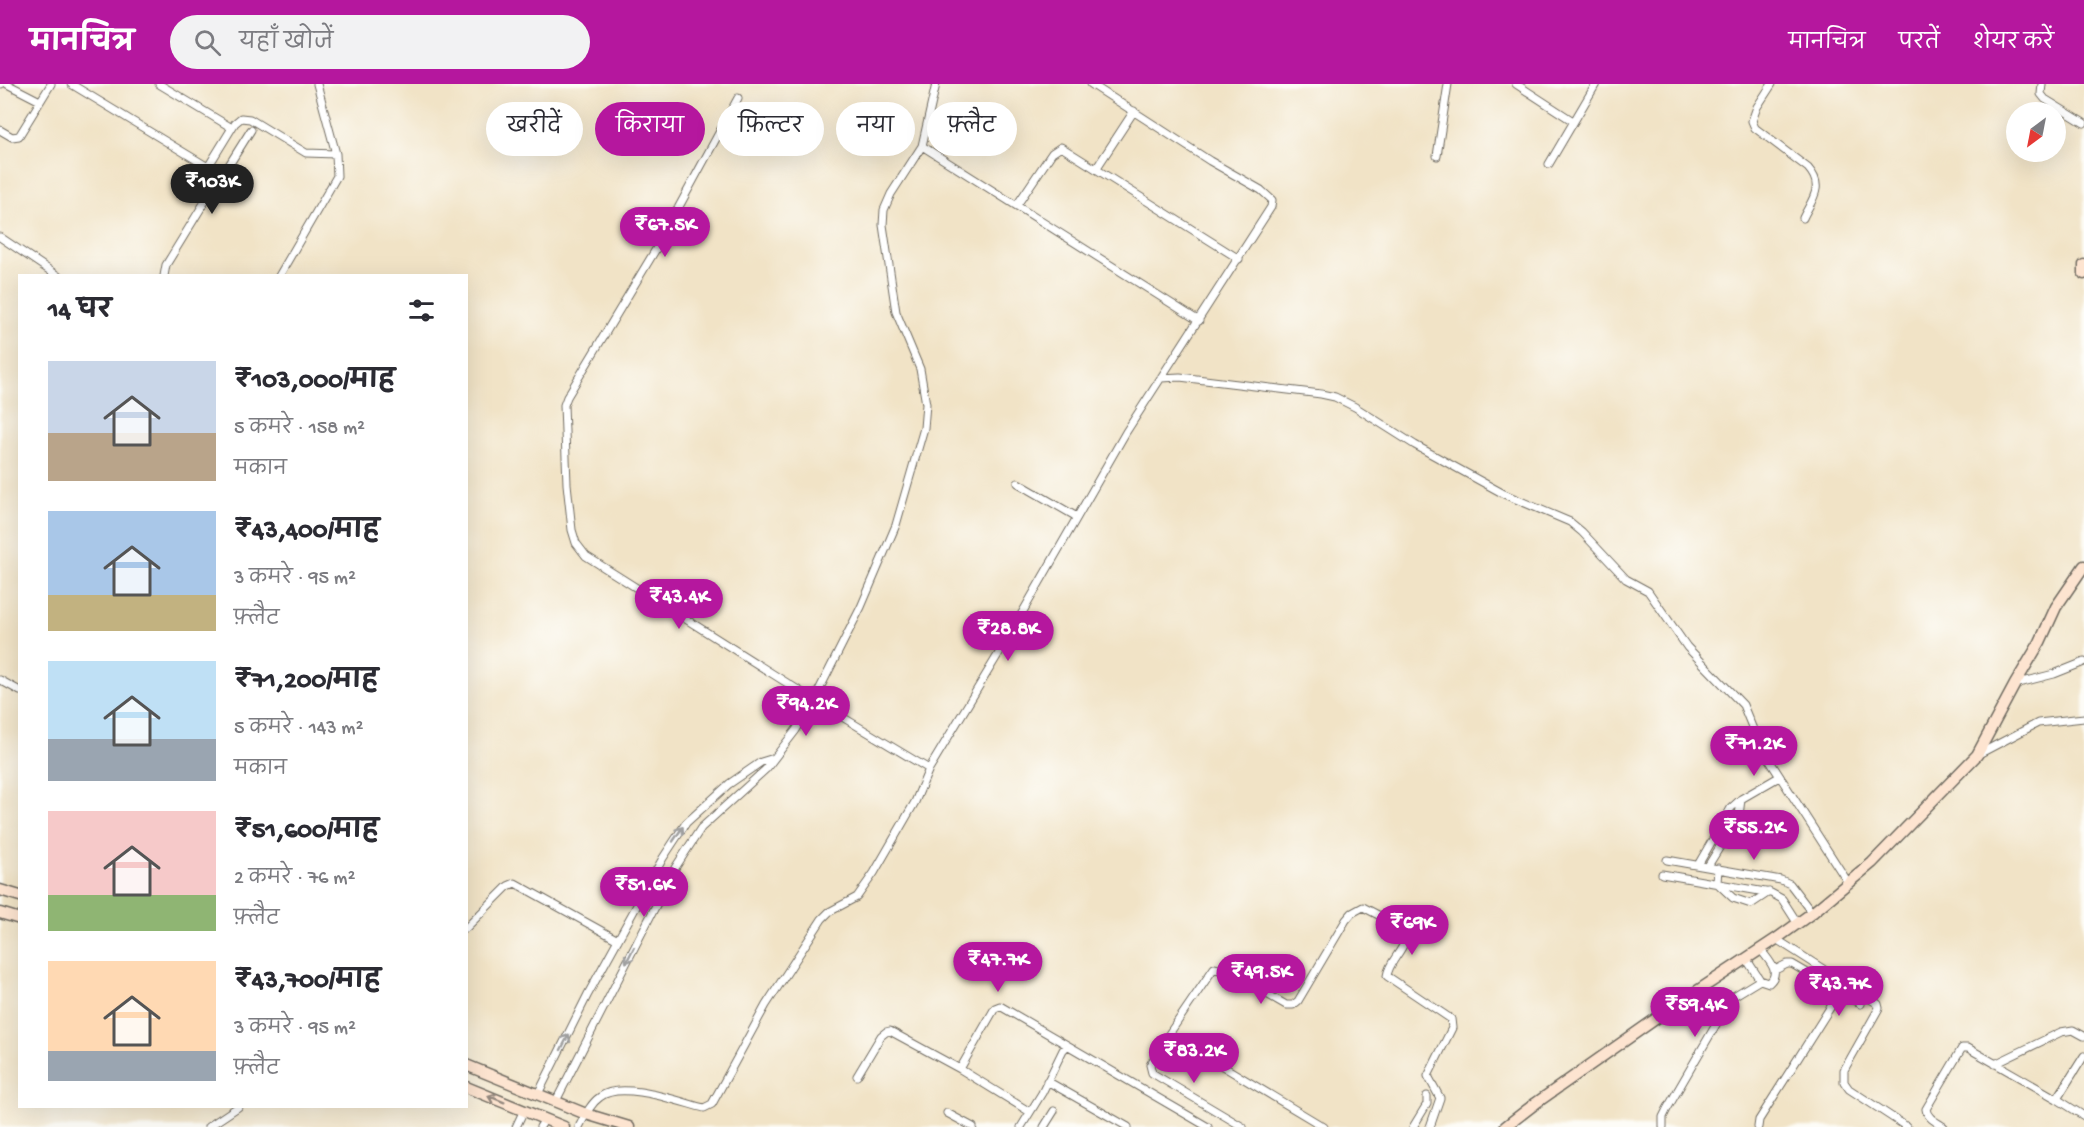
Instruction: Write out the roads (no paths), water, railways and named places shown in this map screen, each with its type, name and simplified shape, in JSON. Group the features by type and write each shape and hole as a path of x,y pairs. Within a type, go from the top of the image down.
{"street":[{"path":"7,84 40,101"},
{"path":"0,130 12,137 19,136 51,84"},
{"path":"70,84 208,167 217,176 217,182 166,266 165,274"},
{"path":"159,84 232,128"},
{"path":"280,274 337,176 336,154 317,84"},
{"path":"556,1101 683,854 701,828 766,769 814,700 861,607 896,525 924,428 926,404 920,369 896,312 883,225 884,210 891,194 921,146 936,84"},
{"path":"579,1127 586,1114 601,1096 618,1090 634,1091 704,1108 712,1104 766,1005 817,926 829,912 856,897 869,879 915,802 929,769 1002,648 1126,432 1239,260 1271,207 1272,200 1261,190 1091,84"},
{"path":"1437,156 1448,84"},
{"path":"1516,84 1573,122"},
{"path":"1550,164 1596,84"},
{"path":"1772,84 1756,107 1752,122 1755,129 1809,168 1815,176 1818,184 1816,192 1803,218"},
{"path":"2042,84 2041,94 2045,99 2084,123"},
{"path":"738,98 656,249 567,397 564,405 567,484 572,530 576,543 586,556 814,700 929,769"},
{"path":"1096,169 1134,111"},
{"path":"208,167 232,128 241,118 250,119 306,153 336,154"},
{"path":"217,176 224,173 251,130"},
{"path":"921,146 1199,321"},
{"path":"1017,205 1056,149 1061,147 1239,260"},
{"path":"0,237 55,274"},
{"path":"2084,265 2084,274"},
{"path":"1161,378 1196,379 1335,397 1415,445 1504,494 1570,522 1626,579 1648,591 1687,647 1740,700 1759,744 1849,884"},
{"path":"1018,483 1077,517"},
{"path":"1505,1127 1536,1102 1667,1011 1798,924 1872,863 1977,755 2040,642 2056,608 2084,566"},
{"path":"2015,684 2054,674 2084,662"},
{"path":"0,680 18,690"},
{"path":"1977,755 2038,723 2084,718"},
{"path":"538,1094 588,994 663,858 686,823 729,784 761,762 774,758"},
{"path":"1698,865 1731,808 1741,799 1779,777"},
{"path":"1708,866 1739,816 1741,799"},
{"path":"1667,860 1765,876 1787,882 1812,913"},
{"path":"1717,883 1718,868"},
{"path":"1662,874 1769,892 1778,896 1798,924"},
{"path":"1778,896 1787,882"},
{"path":"468,926 508,886 515,883 618,940"},
{"path":"1717,883 1733,898 1751,904 1769,892"},
{"path":"0,890 18,895"},
{"path":"1243,1127 1152,1072 1150,1065 1214,968 1227,970 1286,1005 1293,1005 1298,1001 1346,920 1357,909 1365,908 1401,927 1406,934 1404,944 1388,970 1387,976 1451,1019 1452,1028 1428,1076 1440,1098 1430,1127"},
{"path":"0,913 18,918"},
{"path":"1776,939 1878,1004 1879,1008 1844,1070 1844,1082 1849,1089 1907,1127"},
{"path":"1747,960 1760,980 1769,983 1776,976 1775,970 1761,950"},
{"path":"1775,970 1792,964 1860,1004"},
{"path":"1663,1127 1663,1117 1667,1109 1732,997 1760,980"},
{"path":"1758,1127 1759,1120 1840,992"},
{"path":"960,1069 998,1006 1208,1127"},
{"path":"1995,1064 2061,1032 2073,1030 2084,1036"},
{"path":"857,1076 881,1036 890,1031 960,1069 1030,1112"},
{"path":"1169,1034 1324,1127"},
{"path":"1021,1127 1067,1046"},
{"path":"1944,1127 1932,1119 1926,1112 1926,1108 1962,1048 1968,1048 2084,1116"},
{"path":"2057,1099 2084,1056"},
{"path":"468,1066 586,1114 629,1127"},
{"path":"1047,1081 1128,1127"},
{"path":"468,1088 525,1110 542,1123 564,1127"},
{"path":"1413,1127 1427,1104 1427,1096"},
{"path":"208,1127 236,1108"},
{"path":"516,1127 525,1110"},
{"path":"1044,1127 1054,1111"},
{"path":"947,1113 973,1127"}]}
